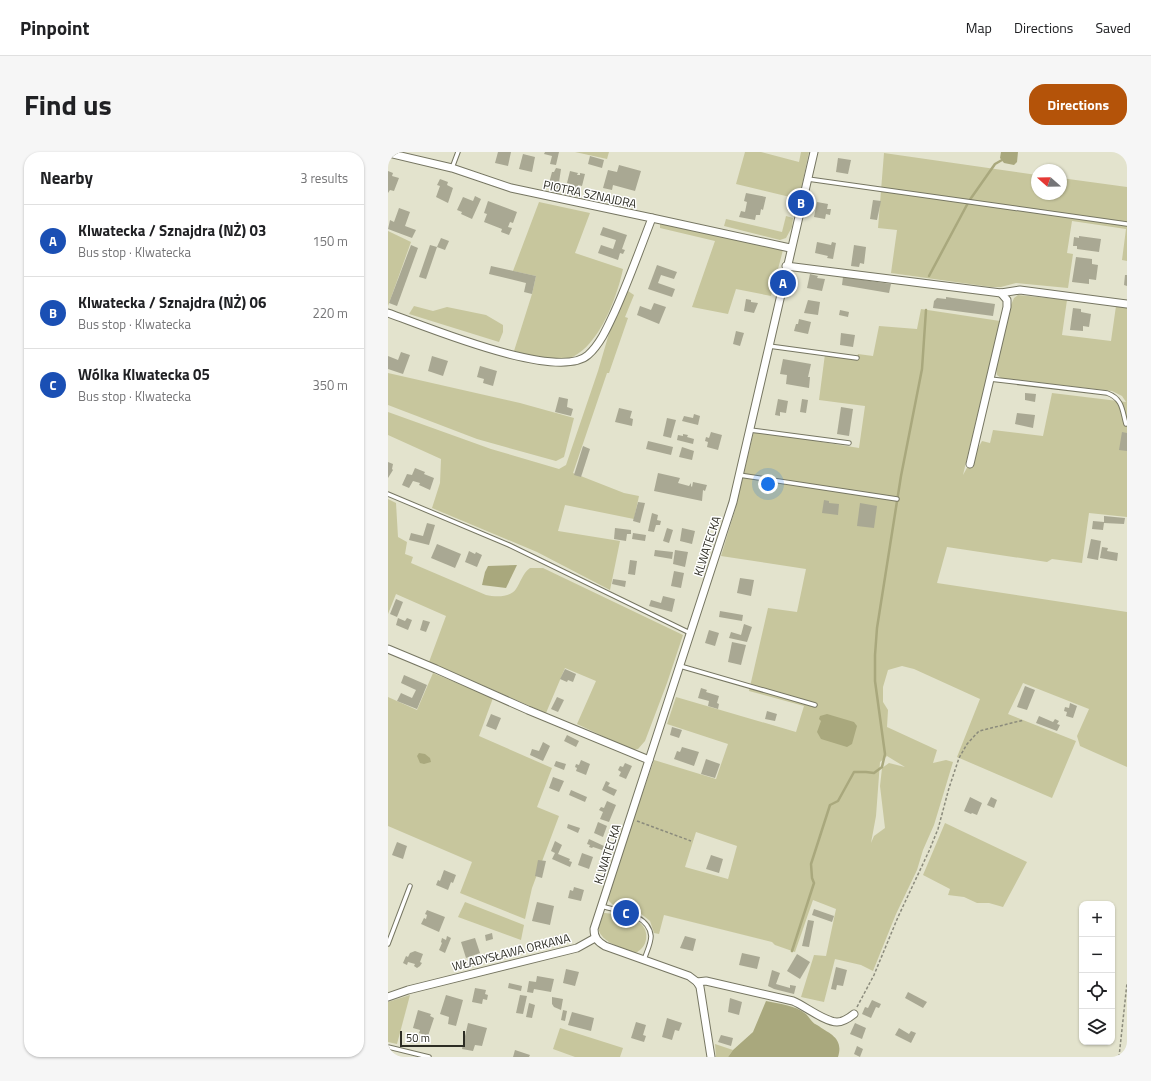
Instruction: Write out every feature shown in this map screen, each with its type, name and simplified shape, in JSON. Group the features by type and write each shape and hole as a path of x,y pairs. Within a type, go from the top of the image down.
{"street":[{"name":"PIOTRA SZNAJDRA","path":"388,152 452,168 511,188 790,248"},
{"name":"KLWATECKA","path":"595,938 595,924 733,502 790,248 814,152"},
{"path":"388,313 507,354 559,362 572,361 587,356 604,333 626,287 652,218"},
{"path":"786,266 1001,293 1020,290 1127,304"},
{"path":"970,464 1007,307 1007,300 1001,293"},
{"path":"388,649 436,668 528,710 649,760"},
{"path":"595,938 605,946 689,976 697,982 700,987 710,1057"},
{"name":"WŁADYSŁAWA ORKANA","path":"388,997 408,990 577,948 595,938"},
{"path":"697,982 706,981 794,1001 830,1021 837,1022 845,1020 854,1014"}],"lane":[{"path":"452,168 458,152"},
{"path":"807,179 1127,224"},
{"path":"769,346 857,358"},
{"path":"990,379 1107,393 1113,395 1121,403 1126,424"},
{"path":"750,430 849,443"},
{"path":"739,475 897,499"},
{"path":"388,494 509,545 690,633"},
{"path":"680,666 815,705"},
{"path":"388,944 410,886"},
{"path":"601,906 635,916 643,921 648,927 651,936 644,960"},
{"path":"388,1047 429,1057"}],"path":[{"path":"854,1014 874,975 898,917 929,851 938,829 957,764 966,744 979,731 1024,720"},
{"path":"630,819 691,841"},
{"path":"1119,1057 1127,983"}],"green space":[{"path":"575,152 609,152 607,159"},
{"path":"745,152 761,152 799,162 801,152 809,152 799,199 795,199 792,212 787,210 790,197 736,184"},
{"path":"884,153 1031,174 1031,200 1067,200 1067,179 1127,187 1127,261 1122,260 1126,229 1072,221 1067,253 1073,254 1068,288 1016,283 1001,287 991,287 891,273 897,230 878,228"},
{"path":"539,202 590,213 575,253 623,269 616,295 603,324 595,337 585,348 574,356 562,360 544,359 514,351 532,294 536,276 513,271"},
{"path":"786,216 793,218 792,227 786,238 780,240 724,226 726,219 782,232"},
{"path":"660,223 783,250 771,296 736,289 728,314 692,307 715,241 660,228"},
{"path":"388,231 411,242 388,306"},
{"path":"628,291 634,295 625,317 628,318 609,373 607,373 573,473 624,493 639,496 634,519 565,505 558,531 620,541 610,590 537,552 432,508 440,483 441,459 388,435 388,412 491,449 559,469 566,465 598,371 610,330"},
{"path":"1018,295 1067,300 1062,335 1111,341 1116,306 1127,308 1127,517 1089,513 1082,563 1052,559 1047,562 947,547 937,583 1127,612 1127,767 1080,746 1077,736 1089,709 1023,683 1008,714 1076,741 1052,798 957,757 980,699 914,669 902,666 888,670 883,687 883,702 888,710 887,727 937,750 933,763 946,760 953,762 934,825 923,850 917,870 896,914 873,971 861,965 835,959 824,1002 801,997 814,955 826,956 836,909 813,900 795,952 775,945 772,942 664,915 659,934 654,933 650,921 640,913 641,910 617,903 615,906 609,900 608,892 654,760 716,779 728,744 667,724 676,697 796,732 804,706 749,691 768,608 797,612 806,569 721,556 735,510 754,431 859,448 865,406 819,400 825,354 857,358 858,354 873,356 879,326 917,329 921,309 1000,321 963,475 982,441 990,443 993,430 1043,436 1052,393 1126,402 1122,396 1112,391 1001,378 997,375 996,370 1011,305 1014,298","holes":["887,756 905,767 889,763 882,768 880,786 885,828 874,836 871,843 876,816 880,762","696,832 737,846 728,879 685,867"]},
{"path":"414,306 433,311 447,307 486,315 503,325 503,332 499,342 409,314"},
{"path":"388,373 520,403 574,418 564,457 556,461 477,439 388,405"},
{"path":"388,499 396,503 398,537 407,542 405,554 413,557 411,563 486,595 498,596 513,592 530,568 543,568 683,635 645,741 638,749 632,750 577,724 596,681 565,668 546,713 429,662 446,616 396,594 388,614"},
{"path":"433,673 493,698 479,736 552,768 537,807 559,816 532,888 525,919 460,893 472,862 388,826 388,697 417,710"},
{"path":"945,823 1027,862 1003,907 989,903 977,903 964,897 948,895 950,889 923,875"},
{"path":"465,902 524,925 521,940 458,917"},
{"path":"604,913 628,918 640,923 645,930 646,935 643,947 635,953 606,940 601,935 599,929 599,922"},
{"path":"410,995 397,1044 388,1042 388,1002"},
{"path":"560,1028 623,1048 620,1057 575,1057 553,1049"},
{"path":"715,1044 733,1050 728,1057 716,1057"}],"shaded area":[{"path":"1001,152 1018,152 1017,162 1014,165 1004,163 1000,158"},
{"path":"517,565 506,588 482,585 488,566"},
{"path":"827,714 854,722 857,726 852,744 847,747 821,739 817,732 821,721 819,719 820,716"},
{"path":"419,753 425,754 430,758 431,762 424,764 420,763 417,756"},
{"path":"766,1001 792,1007 806,1014 814,1023 835,1037 839,1045 838,1057 728,1057 733,1050 753,1032"}],"building":[{"path":"498,152 511,152 508,166 495,163"},
{"path":"545,152 559,152 556,165 550,164 552,156 544,154"},
{"path":"523,154 535,157 532,172 519,169"},
{"path":"590,156 604,160 602,168 588,164"},
{"path":"838,158 851,160 848,174 836,172"},
{"path":"619,165 641,171 635,191 613,185 612,190 603,188 608,170 617,172"},
{"path":"556,168 561,169 558,189 548,187 552,172 554,172"},
{"path":"388,171 393,173 392,176 399,178 394,191 390,190 388,193"},
{"path":"570,171 578,173 577,175 580,175 580,173 585,174 582,186 578,185 577,188 574,188 574,185 567,183"},
{"path":"440,179 448,182 447,185 453,188 448,203 436,197 440,186 437,185"},
{"path":"746,193 766,197 763,210 761,209 760,215 756,215 755,220 739,217 741,211 745,212 747,202 744,201"},
{"path":"475,196 481,199 472,219 461,214 462,212 457,210 463,197 473,201"},
{"path":"873,200 881,201 877,220 870,219"},
{"path":"488,201 517,212 513,223 510,222 508,227 512,228 509,235 501,232 502,229 484,222 487,214 484,213"},
{"path":"817,202 828,204 827,209 831,209 830,215 826,214 825,219 814,217"},
{"path":"399,208 410,212 405,226 416,230 412,238 388,229 390,220 394,222"},
{"path":"603,227 627,235 622,249 625,250 623,254 620,253 618,260 598,253 601,245 613,249 616,240 600,235"},
{"path":"1079,236 1101,239 1099,252 1077,249 1077,246 1073,246 1074,237 1079,238"},
{"path":"441,238 449,241 445,250 437,247"},
{"path":"817,242 831,245 832,242 836,243 833,259 827,258 828,256 815,253"},
{"path":"411,245 418,248 397,306 389,303"},
{"path":"430,245 437,247 426,279 419,277"},
{"path":"854,245 866,247 864,264 860,263 859,267 851,266"},
{"path":"1076,257 1092,259 1092,264 1098,265 1096,280 1089,279 1089,284 1072,282"},
{"path":"657,265 677,272 674,279 661,275 658,283 675,289 672,297 648,289"},
{"path":"491,266 536,276 532,294 524,292 526,283 489,274"},
{"path":"810,274 818,276 817,278 825,279 822,291 807,288"},
{"path":"1125,275 1127,275 1127,286 1124,285"},
{"path":"843,277 891,284 889,293 842,285"},
{"path":"946,297 995,304 993,316 933,308 934,301 937,298 946,299"},
{"path":"746,299 751,300 751,302 758,303 754,313 744,311"},
{"path":"808,300 820,302 818,315 804,313"},
{"path":"654,303 666,307 659,324 637,315 640,306 651,310"},
{"path":"1073,308 1081,309 1081,312 1091,314 1089,327 1083,326 1083,331 1070,330"},
{"path":"840,310 849,312 848,317 839,315"},
{"path":"799,319 811,322 808,334 794,331"},
{"path":"736,331 744,333 740,346 733,344"},
{"path":"841,333 855,335 853,347 840,345"},
{"path":"401,352 410,355 403,374 388,369 388,356 398,360"},
{"path":"432,356 448,361 443,376 428,371"},
{"path":"783,359 811,364 808,377 810,377 809,388 786,384 787,375 780,374"},
{"path":"480,366 497,371 493,386 483,383 484,379 477,377"},
{"path":"1025,393 1036,394 1035,402 1025,400"},
{"path":"559,397 568,399 567,407 573,409 571,416 555,412"},
{"path":"778,399 788,401 786,413 780,412 780,416 775,415"},
{"path":"802,399 808,400 806,413 800,412"},
{"path":"841,407 853,409 849,436 837,434"},
{"path":"619,408 632,411 630,418 633,419 632,426 615,422"},
{"path":"1017,413 1035,415 1033,428 1015,424"},
{"path":"694,414 700,416 698,425 682,421 684,416 693,418"},
{"path":"667,418 676,420 671,438 663,436"},
{"path":"711,432 722,435 718,450 707,447 708,442 705,441 706,437 709,438"},
{"path":"1122,432 1127,433 1127,451 1119,450"},
{"path":"683,434 694,439 693,444 677,440 678,435 683,436"},
{"path":"648,441 673,447 671,455 646,449"},
{"path":"583,446 590,449 581,477 574,475"},
{"path":"682,447 694,451 692,460 679,457"},
{"path":"388,462 393,464 393,470 388,478"},
{"path":"415,468 434,478 430,490 419,485 420,483 413,481 409,488 402,485 407,474 412,475"},
{"path":"658,473 680,478 678,483 689,486 691,483 692,487 693,482 707,485 705,491 703,490 702,501 654,491"},
{"path":"824,500 829,501 829,503 839,504 838,515 822,513"},
{"path":"638,502 645,503 640,523 633,521"},
{"path":"860,503 877,506 874,528 857,526"},
{"path":"652,513 658,515 657,520 661,521 660,525 656,525 654,532 648,531"},
{"path":"1104,516 1125,518 1124,524 1104,523 1103,530 1092,529 1093,521 1104,522"},
{"path":"427,523 435,525 429,545 409,540 411,533 423,536"},
{"path":"615,528 631,530 631,534 627,534 626,541 614,539"},
{"path":"667,528 673,530 669,543 663,541"},
{"path":"682,528 695,531 692,544 680,541"},
{"path":"633,533 646,535 645,541 632,539"},
{"path":"1091,539 1101,541 1098,560 1087,558"},
{"path":"437,544 461,554 455,568 431,558"},
{"path":"1102,547 1108,548 1107,551 1118,553 1117,561 1100,558"},
{"path":"655,550 673,552 672,559 654,556"},
{"path":"675,550 688,552 685,567 673,564"},
{"path":"469,551 482,555 477,567 465,562"},
{"path":"630,560 637,561 635,575 628,574"},
{"path":"674,571 684,573 681,588 671,586"},
{"path":"740,578 754,580 751,596 737,593"},
{"path":"613,579 626,581 625,587 612,584"},
{"path":"663,596 675,599 672,612 649,606 651,600 661,603"},
{"path":"396,599 403,602 397,617 390,614"},
{"path":"720,611 743,615 742,621 719,617"},
{"path":"398,618 405,621 407,618 412,620 408,630 396,625"},
{"path":"423,620 430,622 426,632 420,630"},
{"path":"744,624 752,627 747,642 729,638 731,632 741,635"},
{"path":"709,630 719,633 715,646 705,643"},
{"path":"732,642 746,645 741,665 728,662"},
{"path":"565,669 576,674 573,682 568,680 567,682 560,679"},
{"path":"404,675 427,685 417,709 397,701 401,693 412,698 416,690 401,683"},
{"path":"1025,686 1035,690 1027,710 1017,707"},
{"path":"701,688 707,690 706,692 719,696 717,703 719,704 718,709 708,706 709,701 698,698"},
{"path":"557,697 564,700 558,712 551,709"},
{"path":"1070,703 1077,706 1073,718 1066,716 1067,712 1064,711 1065,707 1069,708"},
{"path":"767,711 777,714 775,721 765,719"},
{"path":"491,714 501,718 496,730 486,726"},
{"path":"1039,716 1053,722 1055,719 1059,721 1057,724 1060,725 1057,731 1036,723"},
{"path":"672,727 682,730 679,738 670,735"},
{"path":"567,735 579,741 576,747 564,741"},
{"path":"543,742 550,746 543,761 530,755 532,749 539,751"},
{"path":"682,747 699,752 694,766 674,759 677,751 680,752"},
{"path":"706,759 720,764 715,778 701,774"},
{"path":"581,760 590,764 586,775 576,771 576,764 579,765"},
{"path":"556,761 566,764 564,770 554,766"},
{"path":"625,763 632,766 626,779 619,776 621,772 618,770 620,766 623,767"},
{"path":"553,777 564,781 559,792 549,788"},
{"path":"606,781 610,783 608,786 617,790 614,796 602,790"},
{"path":"571,790 587,797 585,802 569,795"},
{"path":"970,797 982,803 977,815 964,811"},
{"path":"991,797 997,800 994,808 987,805"},
{"path":"607,801 616,805 609,822 600,819 603,812 599,810 601,807 604,808"},
{"path":"598,822 607,826 603,837 594,833"},
{"path":"568,824 580,828 578,833 567,828"},
{"path":"589,839 604,846 602,850 589,847 590,845 587,844"},
{"path":"555,841 562,845 558,854 570,859 569,861 572,862 570,867 552,859 555,853 551,851"},
{"path":"397,842 407,846 403,859 392,855"},
{"path":"582,853 593,857 589,869 578,865"},
{"path":"711,855 723,859 719,873 706,869"},
{"path":"538,860 546,861 542,878 535,876"},
{"path":"444,870 456,875 448,890 436,885 438,880 440,881"},
{"path":"574,887 584,890 581,901 568,898 570,890 573,891"},
{"path":"537,902 554,906 550,925 532,921"},
{"path":"814,909 834,916 832,922 812,915"},
{"path":"427,910 445,917 439,932 421,924 424,918 426,919 427,915 425,914"},
{"path":"808,920 814,921 809,947 802,946"},
{"path":"492,933 493,939 486,941 485,935"},
{"path":"555,935 559,936 558,938 564,939 563,945 550,943 551,937 555,937"},
{"path":"447,936 451,938 445,953 439,950 442,943 442,938 446,940"},
{"path":"685,936 696,939 693,951 680,948"},
{"path":"475,938 480,953 466,958 461,942"},
{"path":"415,951 423,954 420,962 422,963 417,968 414,966 415,964 408,962 407,965 403,963 406,956 408,957 410,953"},
{"path":"742,953 760,957 757,969 739,965"},
{"path":"797,954 810,962 800,979 787,971"},
{"path":"836,967 847,970 843,986 837,985 836,990 831,989"},
{"path":"566,969 579,972 575,986 563,983"},
{"path":"772,970 780,973 776,984 790,988 790,985 796,986 794,994 768,986"},
{"path":"537,976 554,979 551,992 534,989 533,993 527,992 529,981 536,982"},
{"path":"509,983 522,986 521,991 508,988"},
{"path":"475,988 486,990 485,994 488,995 487,1000 483,999 482,1004 472,1002"},
{"path":"908,992 927,1002 923,1008 905,998"},
{"path":"446,995 463,1000 456,1026 448,1024 449,1017 440,1014"},
{"path":"520,995 527,996 523,1014 516,1013"},
{"path":"552,997 563,999 561,1010 554,1007 552,1004"},
{"path":"730,998 742,1002 739,1015 728,1012"},
{"path":"872,1000 881,1004 879,1008 876,1007 871,1018 862,1014 865,1007 868,1008"},
{"path":"529,1003 535,1005 532,1018 526,1017"},
{"path":"418,1010 431,1014 430,1016 434,1018 428,1036 419,1033 420,1030 413,1028"},
{"path":"563,1010 567,1011 565,1021 561,1020"},
{"path":"572,1012 594,1018 591,1031 568,1025"},
{"path":"667,1018 682,1023 679,1031 675,1030 672,1040 662,1037"},
{"path":"636,1022 646,1025 643,1035 646,1036 644,1042 631,1038"},
{"path":"468,1023 487,1028 482,1046 475,1045 473,1051 462,1049"},
{"path":"855,1023 866,1028 862,1039 850,1034"},
{"path":"899,1028 909,1034 911,1031 916,1033 911,1043 895,1035"},
{"path":"721,1035 733,1038 731,1046 718,1042"},
{"path":"857,1046 863,1049 860,1057 854,1054"},
{"path":"515,1050 530,1055 529,1057 513,1057"}],"waterway":[{"path":"929,276 969,201 995,164 1002,160"},
{"path":"792,951 814,883 811,864 830,805 838,801 854,772 874,773 882,767 885,754 875,681 877,628 901,476 922,369 926,310"}],"place":[{"name":"Klwatecka / Sznajdra (NŻ) 06","path":"801,203"},
{"name":"Klwatecka / Sznajdra (NŻ) 03","path":"783,283"},
{"name":"Wólka Klwatecka 05","path":"626,913"}]}
